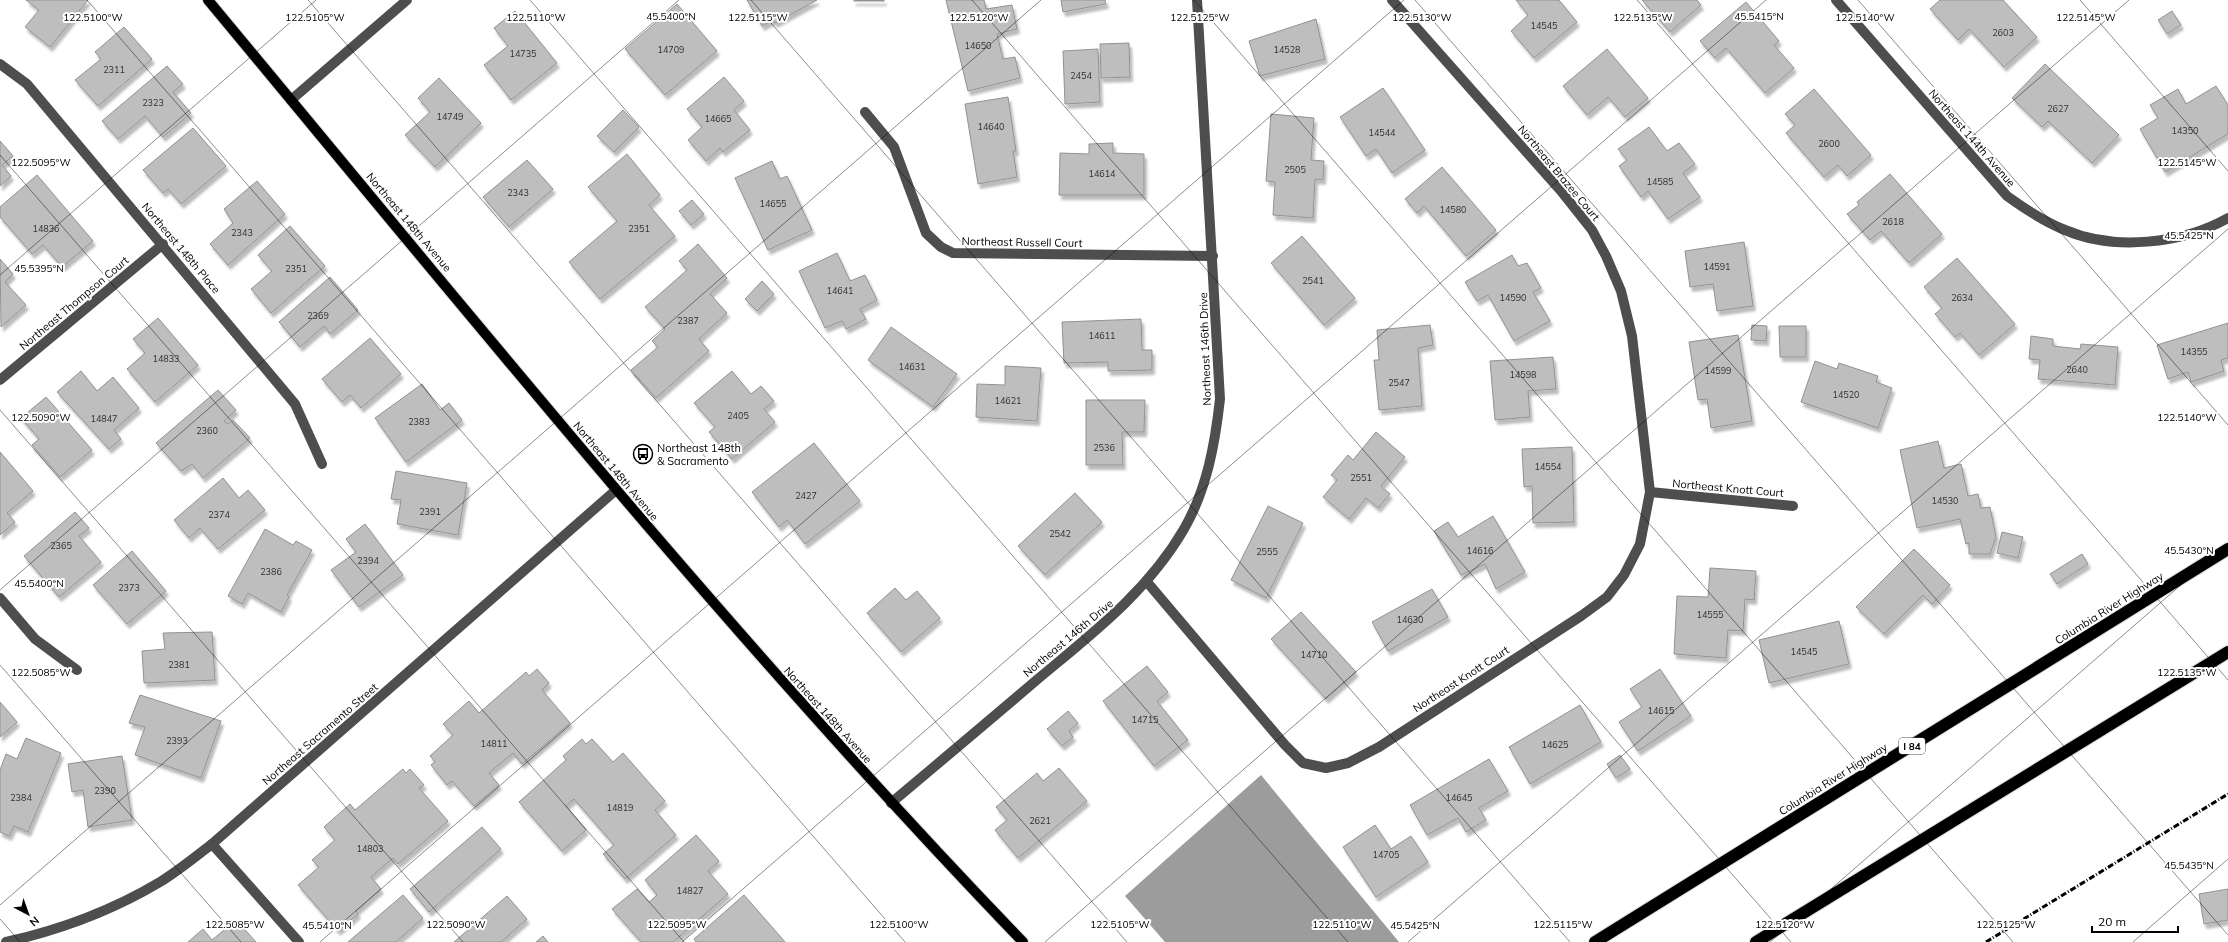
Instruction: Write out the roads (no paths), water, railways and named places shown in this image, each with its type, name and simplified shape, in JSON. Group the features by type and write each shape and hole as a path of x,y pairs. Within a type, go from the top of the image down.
{"highway":[{"name":"Columbia River Highway","path":"1595,942 2228,549"},
{"path":"1756,942 2228,652"}],"main road":[{"name":"Northeast 148th Avenue","path":"208,0 616,490 821,727 1023,942"}],"street":[{"path":"292,100 407,0"},
{"name":"Northeast 146th Drive","path":"891,803 1118,612 1147,582 1165,559 1184,528 1203,486 1214,448 1220,399 1213,256 1197,0"},
{"name":"Northeast Brazee Court","path":"1392,0 1561,191 1592,230 1606,256 1621,291 1632,336 1650,492"},
{"name":"Northeast 144th Avenue","path":"1836,0 2007,196 2034,216 2066,230 2099,240 2147,242 2185,236 2228,218"},
{"name":"Northeast 148th Place","path":"0,64 27,84 163,244 295,404 322,464"},
{"name":"Northeast Russell Court","path":"865,112 894,147 926,233 941,247 953,253 1213,256"},
{"name":"Northeast Thompson Court","path":"0,380 163,244"},
{"name":"Northeast Sacramento Street","path":"6,942 87,918 161,882 212,844 616,490"},
{"name":"Northeast Knott Court","path":"1147,582 1284,745 1303,763 1326,768 1348,764 1379,747 1607,598 1624,575 1640,544 1650,492 1793,506"},
{"path":"0,598 35,639 76,670"},
{"path":"212,844 299,942"}],"railway":[{"path":"1986,942 2228,794"}],"place":[{"name":"Northeast 148th & Sacramento","path":"643,454"}]}
